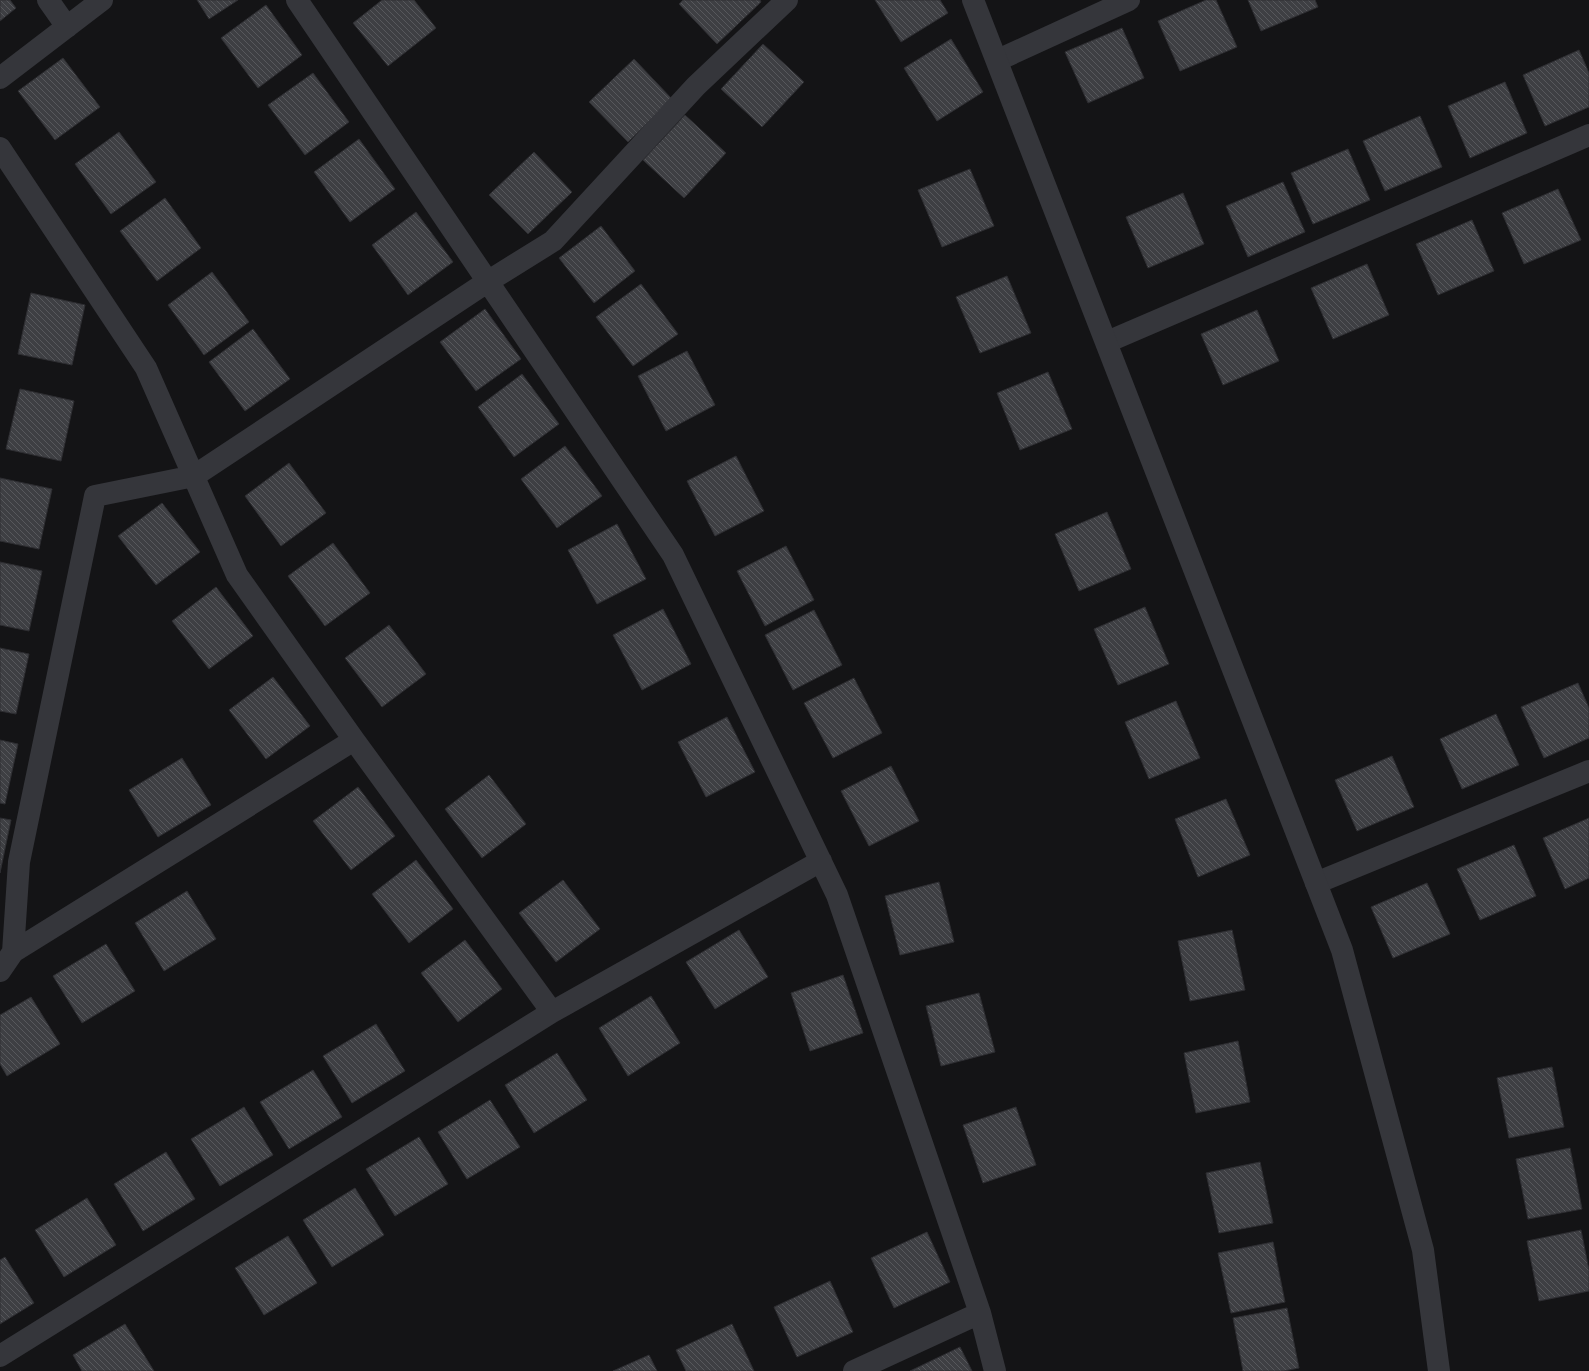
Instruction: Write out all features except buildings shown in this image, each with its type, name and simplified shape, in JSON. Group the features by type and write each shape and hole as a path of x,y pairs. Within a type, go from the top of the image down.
{"street":[{"path":"48,0 67,27"},
{"path":"0,78 102,0"},
{"path":"297,0 673,555 837,895 980,1313 995,1371"},
{"path":"13,952 18,862 96,496 194,476 487,282 553,241 696,86 787,0"},
{"path":"974,0 1342,950 1423,1250 1439,1371"},
{"path":"998,60 1129,0"},
{"path":"1107,342 1589,135"},
{"path":"0,148 146,368 236,575 552,1012"},
{"path":"0,971 13,952 354,740"},
{"path":"1316,883 1589,771"},
{"path":"0,1356 552,1012 821,861"},
{"path":"854,1371 980,1313"}]}
